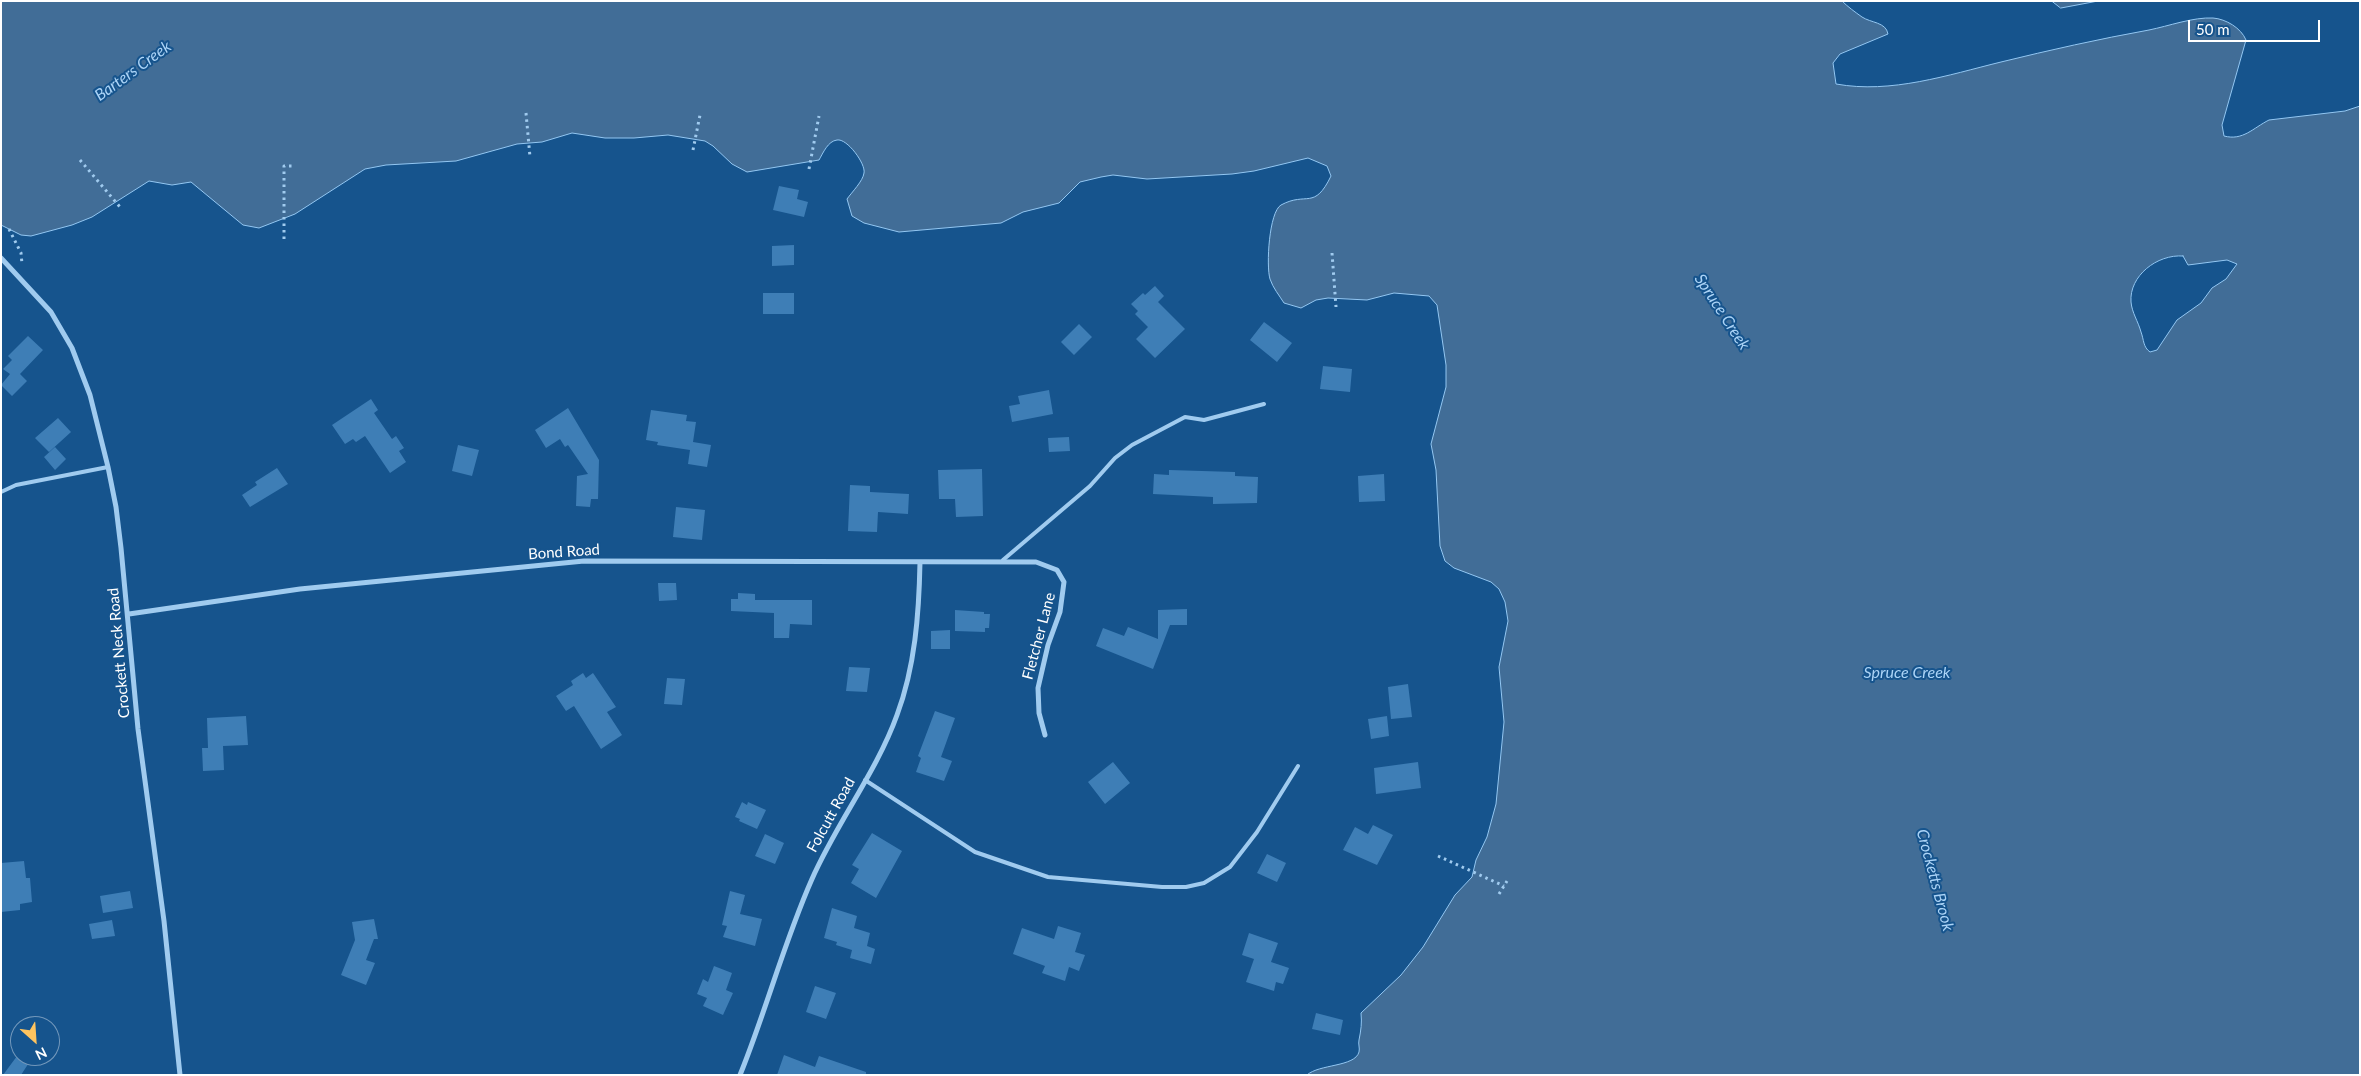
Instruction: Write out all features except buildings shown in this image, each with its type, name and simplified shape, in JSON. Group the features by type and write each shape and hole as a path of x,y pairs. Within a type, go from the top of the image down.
{"street":[{"name":"Crockett Neck Road","path":"1,258 51,312 72,348 90,395 108,467 116,507 129,614 138,729 164,921 180,1075"},
{"name":"Bond Road","path":"129,614 300,589 584,562 920,562 1003,560"},
{"name":"Fletcher Lane","path":"1003,560 1036,562 1050,566 1062,575 1064,582 1060,612 1046,652 1038,688 1039,713 1045,735"},
{"name":"Folcutt Road","path":"740,1075 810,882 842,818 891,732 908,680 919,602 920,562"}],"lane":[{"path":"1003,560 1084,491 1115,458 1132,445 1185,416 1204,420 1264,404"},
{"path":"1,492 16,484 108,467"},
{"path":"865,780 975,852 1048,876 1162,887 1186,887 1204,883 1230,867 1256,832 1298,766"}],"path":[{"path":"526,113 530,157"},
{"path":"693,150 700,115"},
{"path":"809,169 818,116"},
{"path":"80,160 120,207"},
{"path":"284,239 284,166 294,166"},
{"path":"9,229 21,253 22,280"},
{"path":"1332,254 1336,308"},
{"path":"1438,856 1504,886"},
{"path":"1499,894 1507,881"}],"water":[{"name":"Spruce Creek","path":"1,1 1842,1 1862,17 1884,27 1888,34 1840,54 1833,63 1836,84 1878,87 1919,82 2056,49 2189,20 2213,18 2223,20 2237,28 2246,40 2222,125 2224,136 2237,137 2248,133 2269,120 2345,111 2360,106 2360,1075 1307,1075 1313,1071 1344,1063 1356,1057 1359,1052 1361,1013 1401,975 1423,947 1455,895 1472,877 1476,860 1487,837 1496,804 1504,722 1499,667 1508,621 1505,602 1499,589 1491,582 1454,568 1445,561 1440,546 1436,470 1431,444 1446,387 1446,365 1437,305 1429,296 1394,293 1367,300 1328,298 1316,300 1301,308 1284,303 1271,282 1269,252 1271,228 1277,210 1281,205 1290,201 1315,197 1325,187 1331,176 1327,166 1308,158 1254,171 1232,174 1147,179 1113,175 1101,177 1080,182 1059,203 1023,212 1001,223 899,232 864,223 852,216 847,199 862,179 864,169 855,152 841,140 831,143 819,160 747,172 732,164 705,141 668,135 605,138 572,133 542,142 517,144 456,161 386,165 365,169 295,214 259,228 243,225 191,182 172,185 149,181 92,217 72,225 31,236 21,235 1,225","holes":["2173,256 2183,256 2188,265 2227,260 2237,264 2226,279 2212,288 2201,303 2177,320 2157,350 2150,352 2145,346 2131,302 2135,284 2146,268 2164,259"]},
{"path":"2052,1 2098,1 2061,8"}],"water label":[{"name":"Barters Creek","path":"133,71"},
{"name":"Crocketts Brook","path":"1935,880"}]}
